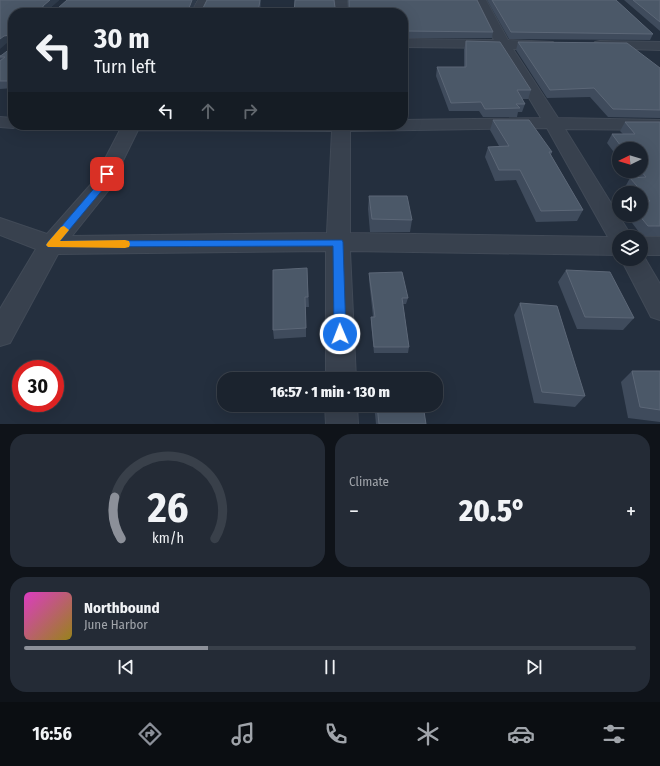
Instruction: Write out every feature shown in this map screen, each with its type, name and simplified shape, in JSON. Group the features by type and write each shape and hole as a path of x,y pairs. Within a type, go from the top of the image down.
{"street":[{"path":"480,0 503,44 553,123 616,230"},
{"path":"589,45 658,41"},
{"path":"408,43 558,45"},
{"path":"408,125 553,123 660,125"},
{"path":"0,334 51,245 101,186 129,130"},
{"path":"341,130 338,242 341,372"},
{"path":"0,226 51,245 338,242 612,246"},
{"path":"648,246 660,246"},
{"path":"636,266 660,309"},
{"path":"341,412 342,424"}],"building":[{"path":"0,0 50,0 43,6 43,8 8,8 8,35 0,39"},
{"path":"67,0 192,0 189,8 58,8"},
{"path":"207,0 260,0 259,8 203,8"},
{"path":"295,0 334,0 335,8 294,8"},
{"path":"349,0 477,0 493,32 408,31 408,8 349,8"},
{"path":"492,0 616,0 653,34 511,32"},
{"path":"633,0 660,0 660,22"},
{"path":"466,41 500,42 531,90 517,90 525,104 516,104 520,108 485,109 481,102 451,103 437,67 466,67"},
{"path":"518,42 627,43 660,68 660,110 613,109 594,88 550,90"},
{"path":"8,50 8,81 0,81 0,61 5,57 0,57"},
{"path":"493,120 529,120 552,152 549,152 583,210 541,211 520,170 499,170 488,147 509,146"},
{"path":"625,122 660,122 660,226 648,226 645,222 648,222 648,201 650,201 648,199 648,186 637,186 630,178 648,178 648,142 618,142 612,134 635,134"},
{"path":"369,196 407,196 412,220 372,219"},
{"path":"307,268 308,297 305,297 306,328 273,330 273,270"},
{"path":"566,270 610,272 634,318 585,317"},
{"path":"402,272 408,298 402,298 409,347 374,347 371,317 375,317 369,273"},
{"path":"520,303 557,306 585,396 542,392"},
{"path":"632,371 660,371 660,410 640,407"},
{"path":"378,412 424,412 426,424 379,424"}],"slow traffic":[{"path":"64,230 51,245 125,244"}],"route":[{"path":"107,174 101,186 51,245 338,242 340,334"}]}
